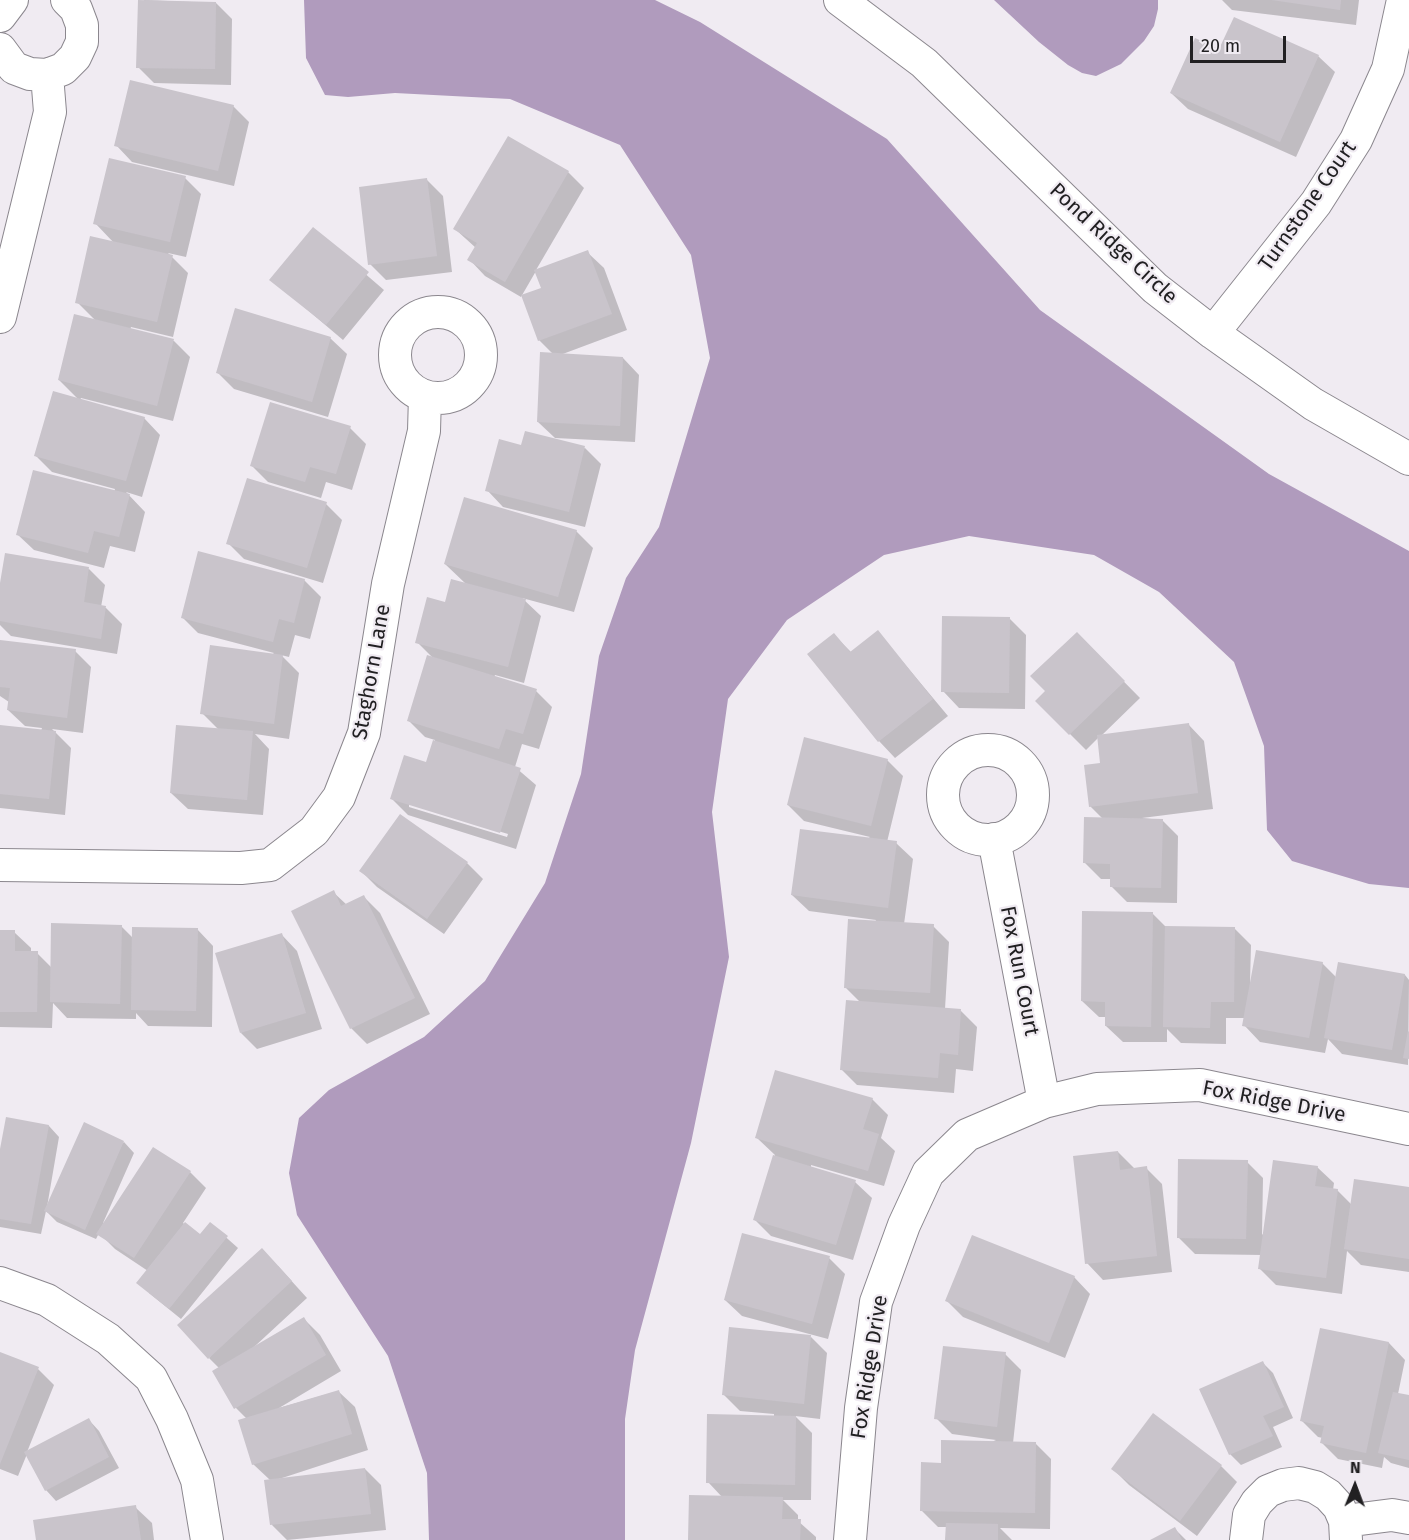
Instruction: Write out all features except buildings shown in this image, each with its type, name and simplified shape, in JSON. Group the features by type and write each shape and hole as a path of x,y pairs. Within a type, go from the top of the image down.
{"street":[{"path":"0,16 12,0"},
{"path":"0,49 14,68 30,74 47,75 63,69 75,57 82,42 82,25 76,9 67,0"},
{"name":"Pond Ridge Circle","path":"840,0 924,63 1000,134 1104,241 1155,288 1213,333 1313,404 1409,459"},
{"name":"Turnstone Court","path":"1213,333 1316,203 1398,72 1403,0"},
{"path":"0,317 50,112 47,75"},
{"name":"Staghorn Lane","path":"0,865 241,868 261,866 270,864 314,831 339,797 364,734 388,584 424,431 425,396"},
{"name":"Fox Run Court","path":"994,839 1044,1102"},
{"name":"Fox Ridge Drive","path":"850,1540 861,1408 876,1302 904,1225 928,1173 967,1135 1044,1102 1097,1089 1200,1085 1409,1129"},
{"path":"0,1283 47,1300 108,1339 151,1378 172,1419 197,1480 207,1540"},
{"path":"1246,1540 1249,1515 1257,1502 1268,1491 1283,1485 1299,1483 1314,1487 1328,1495 1339,1507 1345,1531 1392,1515 1409,1518"}],"shaded area":[{"path":"304,0 655,0 700,22 887,139 1040,310 1269,474 1409,551 1409,888 1369,884 1292,861 1267,830 1264,746 1234,662 1159,592 1094,555 969,536 884,555 787,620 728,699 712,812 729,957 691,1143 635,1350 625,1419 625,1540 429,1540 427,1473 388,1356 297,1215 289,1173 299,1118 329,1090 424,1037 485,981 545,883 581,774 599,656 626,578 659,527 710,358 691,255 620,145 510,99 395,93 348,97 325,95 306,58"},
{"path":"994,0 1158,0 1158,9 1154,26 1144,41 1121,64 1096,76 1082,73 1068,65 1039,42"}]}
